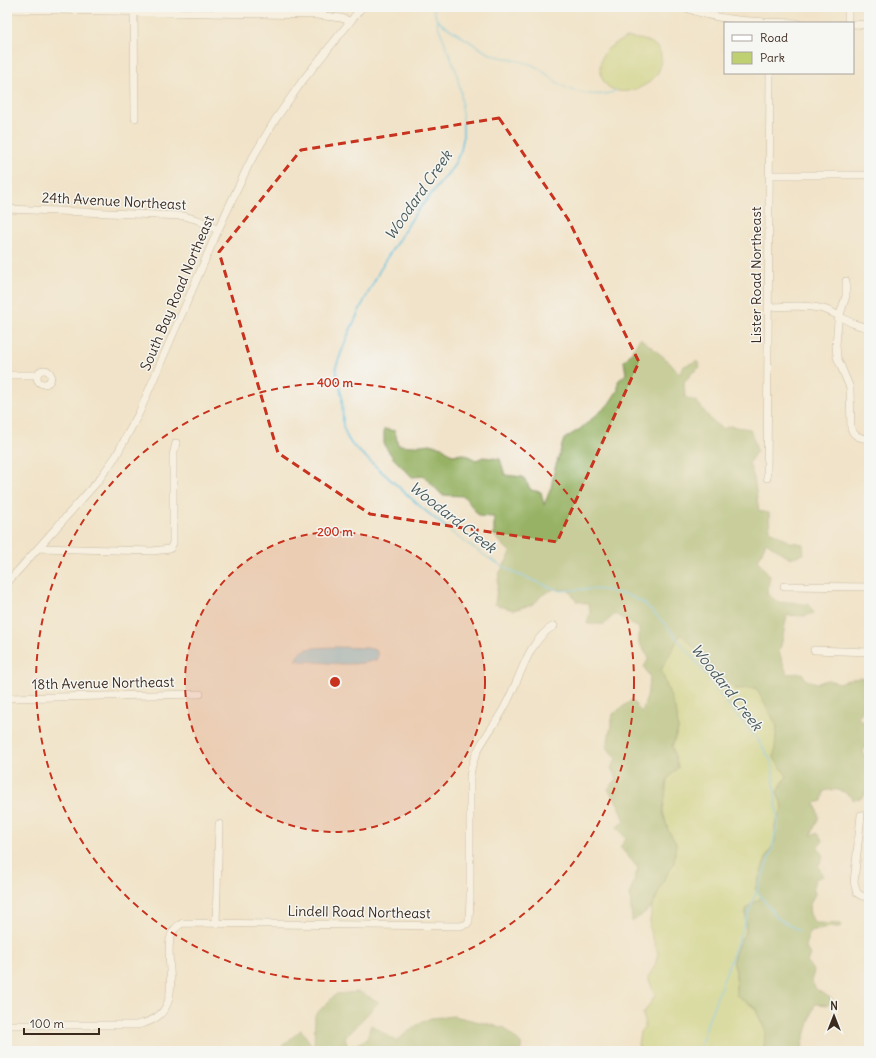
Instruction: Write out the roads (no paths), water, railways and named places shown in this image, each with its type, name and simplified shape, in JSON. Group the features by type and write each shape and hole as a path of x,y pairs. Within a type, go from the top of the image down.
{"street":[{"path":"323,7 323,16"},
{"name":"South Bay Road Northeast","path":"7,583 98,481 124,442 139,413 218,230 249,164 275,120 304,80 362,7"},
{"path":"684,7 719,17 761,22"},
{"path":"848,7 848,22"},
{"path":"7,9 244,11 323,16 341,18 350,21"},
{"path":"134,11 135,118"},
{"path":"854,24 869,25"},
{"name":"Lister Road Northeast","path":"767,478 770,74"},
{"path":"769,176 869,176"},
{"name":"24th Avenue Northeast","path":"7,209 184,216 198,220 218,230"},
{"path":"846,281 846,296 836,332 837,357 850,388 850,424 854,435 859,438 869,439"},
{"path":"769,307 815,307 833,312 855,324 869,327"},
{"path":"7,375 37,375"},
{"path":"39,548 152,551 170,549 173,543 172,455 176,443"},
{"path":"784,586 869,587"},
{"name":"Lindell Road Northeast","path":"7,1025 136,1024 147,1023 153,1020 160,1015 169,1000 170,940 174,929 183,923 460,926 467,924 469,921 470,899 470,777 474,759 481,744 506,706 530,651 543,634 554,626"},
{"path":"814,650 869,652"},
{"name":"18th Avenue Northeast","path":"7,698 200,694"},
{"path":"861,815 854,882 857,893 862,896 869,897"},
{"path":"216,923 219,824"}],"water":[{"path":"312,648 367,648 376,650 378,655 376,660 354,664 296,660 298,655 302,652"}],"waterway":[{"name":"Woodard Creek","path":"433,7 439,28 456,71 461,93 463,124 461,150 453,167 415,214 383,264 347,337 336,367 342,396 343,426 352,445 422,508 459,538 490,559 517,574 560,591 584,589 606,590 630,596 645,604 665,624 691,655 734,712 756,737 769,757 772,765 778,819 772,850 708,1021 699,1051"},
{"path":"438,20 486,52 525,62 534,66 566,88 588,94 604,94 611,93 616,90"},
{"path":"757,891 776,917 799,931"}]}
